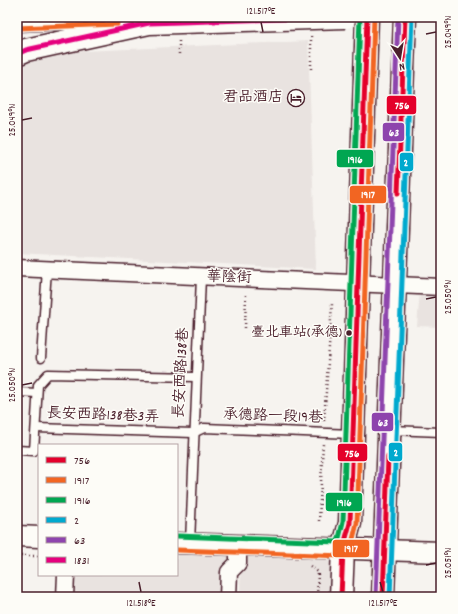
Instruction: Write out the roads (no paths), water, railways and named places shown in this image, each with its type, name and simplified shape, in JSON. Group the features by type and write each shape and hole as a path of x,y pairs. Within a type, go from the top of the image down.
{"main road":[{"path":"17,54 26,50 148,23 346,17"},
{"path":"341,597 343,549 350,523 354,434 367,17"},
{"path":"383,597 388,430 405,17"}],"street":[{"path":"17,21 117,17"},
{"name":"華陰街","path":"17,268 441,287"},
{"path":"17,536 38,537"},
{"path":"183,543 441,552"},
{"path":"228,597 229,572 238,563 238,545"},
{"path":"65,597 66,576"}],"lane":[{"path":"40,358 47,269"},
{"name":"長安西路138巷","path":"183,543 193,433 201,277"},
{"path":"17,450 34,451 38,389 48,374 196,377"},
{"path":"17,392 38,389"},
{"name":"長安西路138巷3弄","path":"36,428 193,433"},
{"name":"承德路一段19巷","path":"193,433 204,428 354,434"},
{"path":"388,430 441,432"}],"place":[{"name":"君品酒店","path":"296,98"},
{"name":"臺北車站(承德)","path":"349,333"}]}
